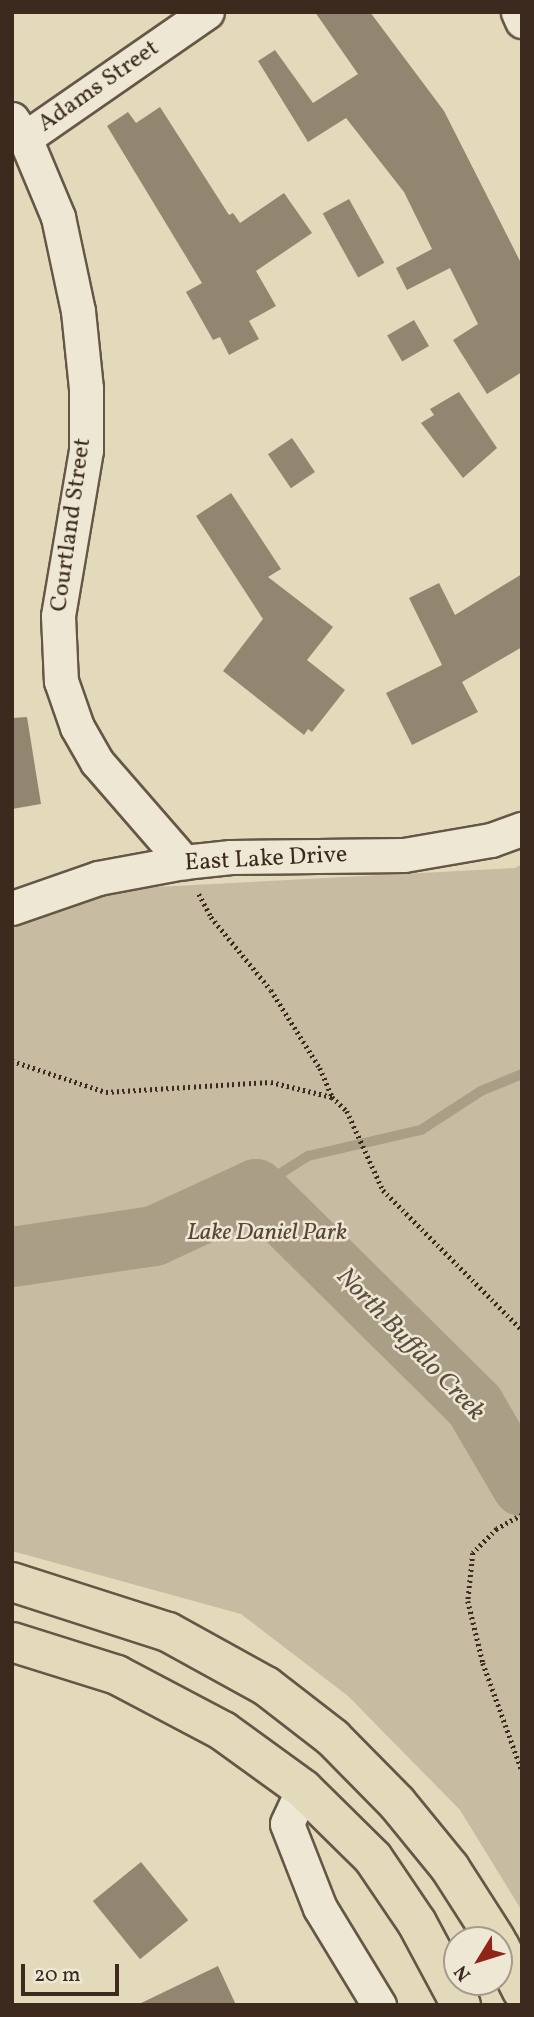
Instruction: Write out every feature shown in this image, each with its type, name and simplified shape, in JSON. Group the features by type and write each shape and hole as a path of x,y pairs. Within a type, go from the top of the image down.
{"main road":[{"path":"12,1582 168,1632 266,1686 333,1738 397,1802 450,1868 487,1926"},
{"path":"12,1642 117,1675 223,1731 303,1790 373,1858 417,1923 461,2005"},
{"path":"513,1973 522,1991"}],"street":[{"name":"Adams Street","path":"19,128 207,12"},
{"path":"518,12 522,21"},
{"name":"Courtland Street","path":"19,128 58,217 78,311 86,388 86,450 58,616 61,681 77,727 97,762 184,862"},
{"name":"East Lake Drive","path":"12,908 99,878 184,862 231,857 404,855 491,840 522,829"},
{"path":"303,1790 287,1825 320,1908 379,2005"}],"path":[{"path":"184,862 211,917 271,990 320,1068 332,1097 347,1111 383,1190 522,1330"},
{"path":"12,1061 106,1092 271,1082 332,1097"},
{"path":"522,1515 497,1529 473,1553 467,1601 483,1663 522,1771"}],"green space":[{"name":"Lake Daniel Park","path":"522,864 522,1911 460,1810 348,1696 241,1614 12,1551 12,918 99,890 515,868"}],"building":[{"path":"315,12 370,12 444,111 522,265 522,372 487,394 453,340 478,324 450,268 407,290 396,268 432,249 404,192 346,118 308,142 258,61 275,50 313,103 358,74"},
{"path":"160,107 229,215 233,213 240,223 284,193 312,233 256,271 276,306 249,321 259,339 229,355 220,337 213,340 186,292 202,283 107,126 128,112 136,123"},
{"path":"349,199 384,263 358,277 323,214"},
{"path":"414,320 429,346 402,361 387,336"},
{"path":"459,392 497,448 463,478 421,423 434,415 430,409"},
{"path":"292,438 315,472 291,488 268,454"},
{"path":"231,493 281,569 268,577 333,627 307,660 345,690 312,732 308,729 304,735 223,671 263,619 196,516"},
{"path":"522,574 522,647 462,682 478,712 412,745 386,693 442,665 409,598 439,583 455,615"},
{"path":"27,717 41,804 12,809 12,718"},
{"path":"141,1862 188,1920 140,1959 93,1901"},
{"path":"218,1966 236,2005 137,2005"}],"waterway":[{"path":"256,1189 308,1156 421,1130 481,1091 522,1074"},
{"name":"North Buffalo Creek","path":"12,1257 154,1236 256,1189 475,1406 522,1486"}]}
